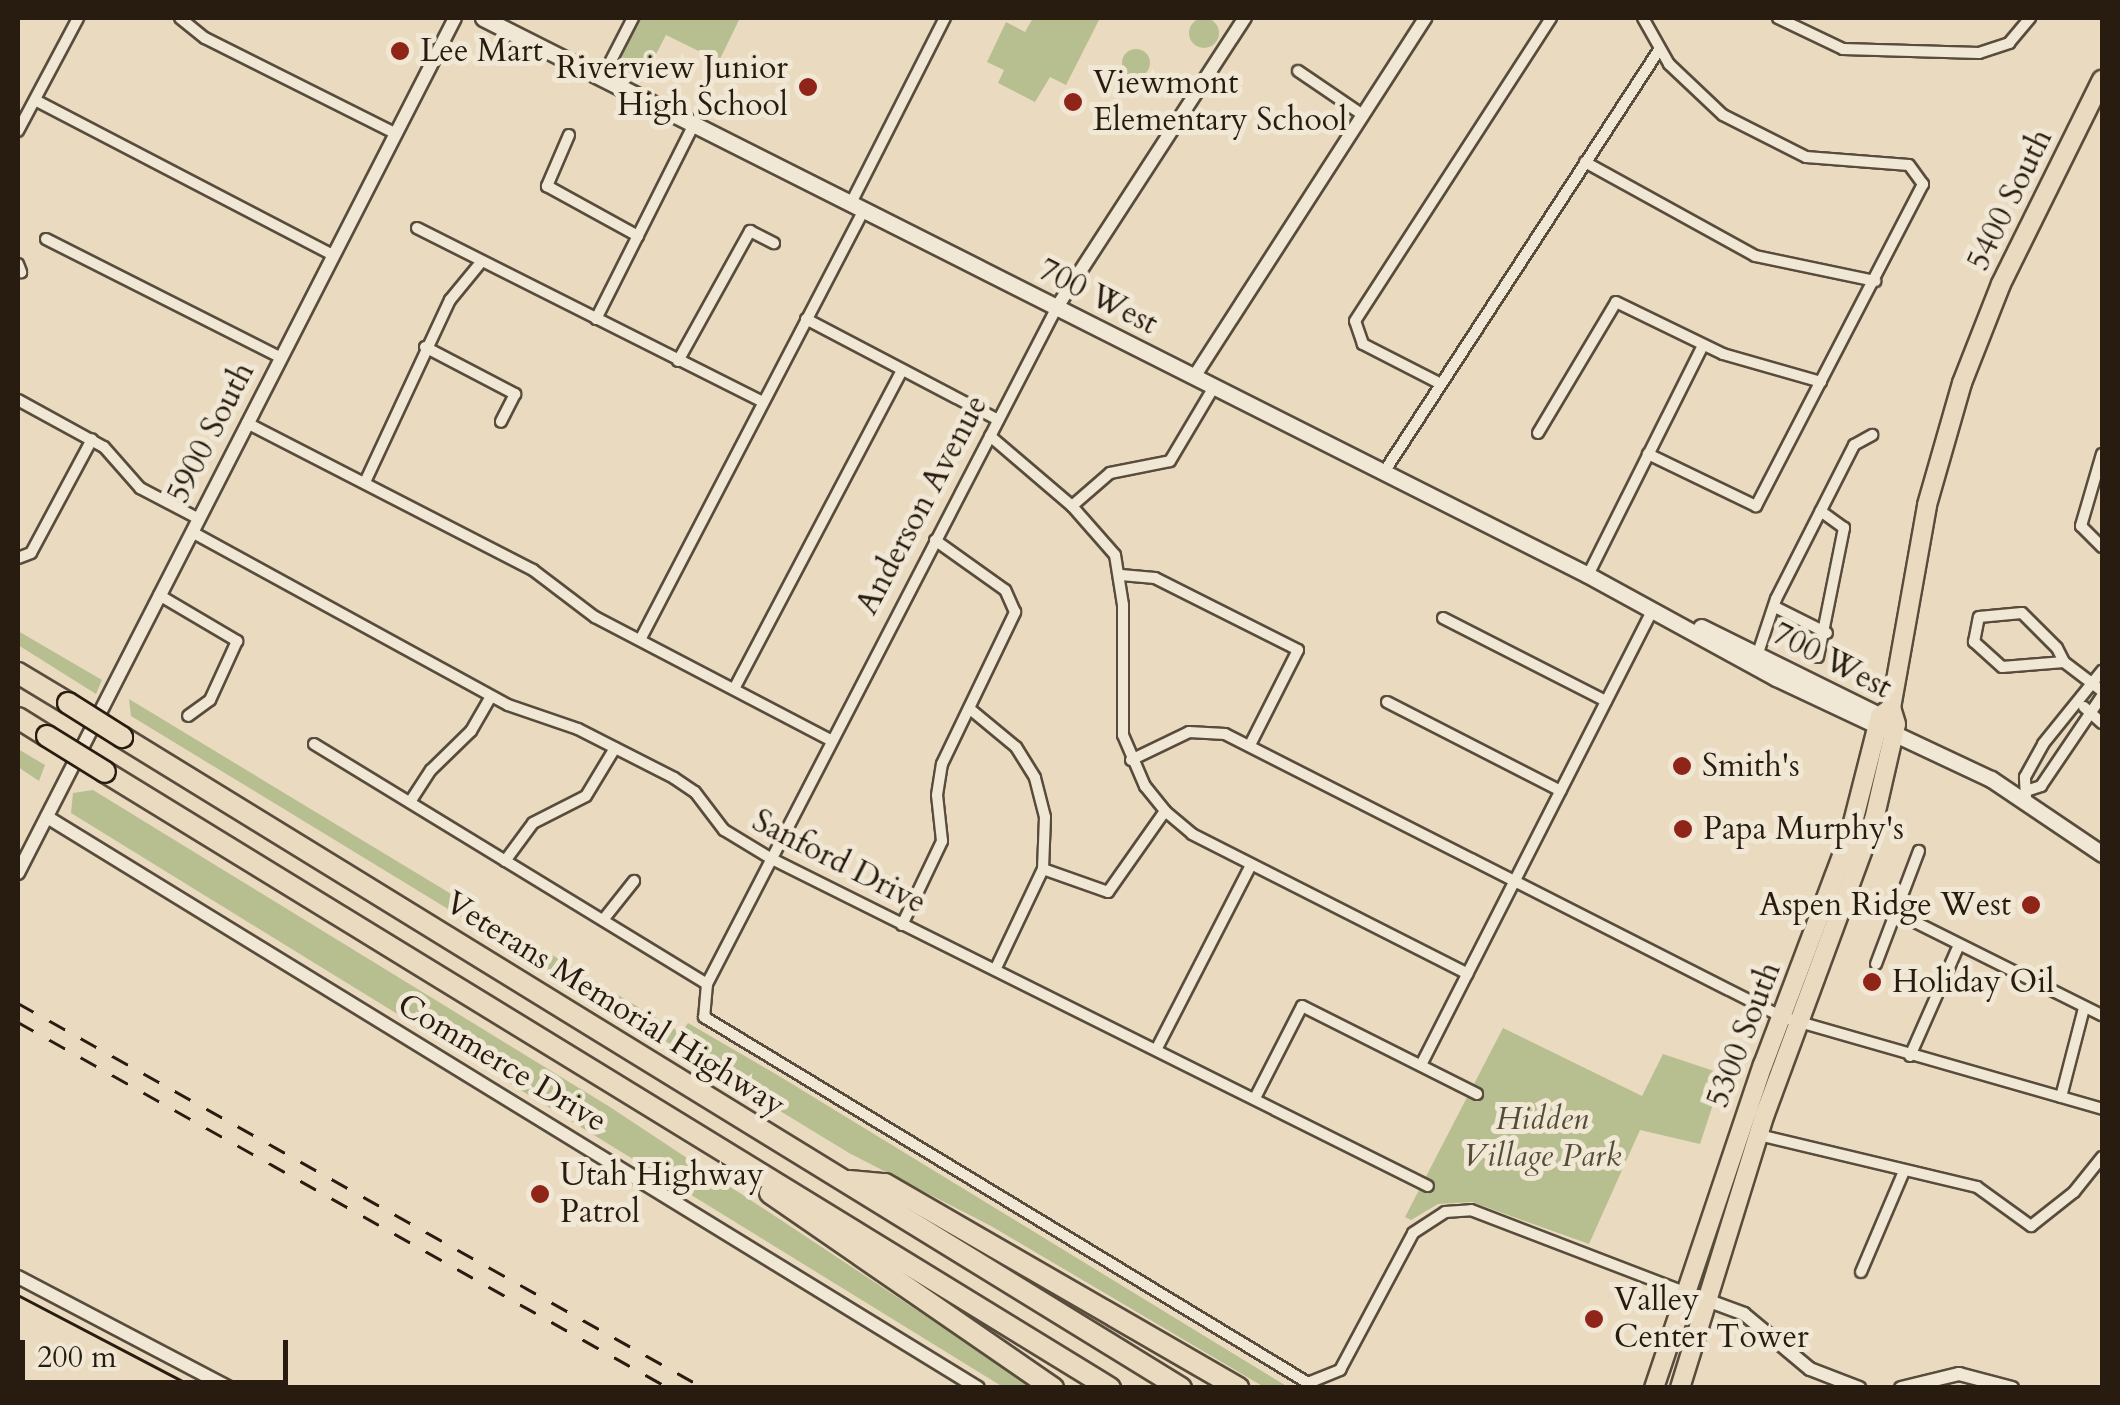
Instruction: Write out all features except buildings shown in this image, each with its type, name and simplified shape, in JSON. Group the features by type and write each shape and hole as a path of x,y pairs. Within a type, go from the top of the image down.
{"highway":[{"name":"Veterans Memorial Highway","path":"18,672 1181,1388"},
{"path":"18,718 757,1175 1110,1388"},
{"path":"757,1175 778,1204 1053,1388"},
{"path":"843,1180 885,1184 1238,1388"}],"main road":[{"name":"700 West","path":"482,18 1891,725"},
{"name":"5400 South","path":"1974,348 2102,80"},
{"name":"5300 South","path":"1680,1388 1759,1135 1790,1020 1849,838 1891,725 1927,505 1974,348"},
{"name":"700 West","path":"1688,626 1758,653 1891,725"},
{"path":"1891,725 2028,794 2102,854"},
{"name":"5300 South","path":"1654,1388 1685,1292 1790,1020"}],"street":[{"path":"18,131 78,18"},
{"path":"180,18 205,38 394,133"},
{"name":"5900 South","path":"18,873 455,18"},
{"path":"602,78 632,18"},
{"path":"640,640 806,320 944,18"},
{"name":"Anderson Avenue","path":"707,984 1057,307 1245,18"},
{"path":"1194,377 1425,18"},
{"path":"1440,384 1363,344 1356,320 1551,18"},
{"path":"1643,18 1658,50 1708,104 1797,154 1912,167 1922,188 1756,506 1648,454"},
{"path":"1778,18 1844,49 1979,53 2009,43 2030,18"},
{"path":"1384,472 1658,50"},
{"path":"1298,71 1362,115"},
{"path":"34,100 332,255"},
{"path":"596,319 694,124"},
{"path":"568,135 546,186 638,236"},
{"path":"1585,162 1755,256 1875,282"},
{"path":"418,228 763,402"},
{"path":"678,361 750,231 774,242"},
{"path":"46,239 280,357"},
{"path":"366,480 425,346 450,300 482,261"},
{"path":"1538,433 1616,302 1702,345 1822,382"},
{"path":"806,320 998,420"},
{"path":"1588,575 1702,345"},
{"path":"425,346 515,394 501,422"},
{"path":"734,689 902,370"},
{"path":"1072,506 1110,472 1170,461 1214,387"},
{"name":"Sanford Drive","path":"18,400 92,439 140,488 195,526 491,697 615,748 684,784 724,830 770,858 902,925 997,966 1428,1186"},
{"path":"247,423 366,480 533,570 640,640 830,740"},
{"path":"1758,653 1854,445 1872,435"},
{"path":"990,436 1104,537 1121,575 1118,707 1131,760 1165,811 1192,834 1468,974"},
{"path":"21,559 92,439"},
{"path":"2102,454 2081,529 2102,547"},
{"path":"1818,656 1827,633 1844,528 1821,512"},
{"path":"902,925 942,842 937,778 1013,623 1013,602 935,540"},
{"path":"1121,575 1155,578 1298,650 1250,745"},
{"path":"159,595 236,641 210,700 188,716"},
{"path":"1776,607 1827,633"},
{"path":"1421,1066 1654,609"},
{"path":"2064,662 2002,667 1974,642 1974,622 1986,614 2022,613 2064,662 2092,681 2102,694 2042,786 2028,794 2026,778 2075,700 2092,681 2102,671"},
{"path":"1444,618 1606,701"},
{"path":"410,802 430,770 472,731 491,697"},
{"path":"2075,700 2102,723"},
{"path":"1387,702 1561,791"},
{"path":"970,710 1006,736 1035,778 1045,817 1044,868 997,966"},
{"path":"1131,760 1199,730 1250,745 1790,1020 2102,1109"},
{"path":"314,744 707,984 701,1012 724,1032 1308,1384 1322,1383 1340,1370 1413,1234 1445,1212 1471,1210 1759,1323 1810,1369 1859,1388"},
{"path":"505,860 534,824 586,796 615,748"},
{"path":"1044,868 1108,892 1165,811"},
{"name":"Commerce Drive","path":"47,817 957,1382 978,1388"},
{"path":"1876,964 1898,914 1918,851"},
{"path":"1157,1048 1251,865"},
{"path":"603,920 634,881"},
{"path":"1898,914 2102,1015"},
{"path":"1910,1056 1960,945"},
{"path":"1255,1098 1302,1006 1477,1094"},
{"path":"2062,1098 2084,1008"},
{"path":"1759,1135 1977,1187 2030,1226 2074,1192 2102,1156"},
{"path":"1861,1272 1904,1171"},
{"path":"18,1278 229,1388"},
{"path":"1901,1388 1959,1374 2012,1388"}],"green space":[{"path":"639,18 740,18 719,61 666,35 641,83 615,67"},
{"path":"1033,18 1100,18 1066,85 1050,77 1035,102 998,83 1004,70 987,62 1006,22 1025,32"},
{"path":"1204,18 1215,22 1219,33 1215,44 1204,48 1193,44 1189,33 1193,22"},
{"path":"1136,49 1146,53 1150,63 1146,73 1136,77 1126,73 1122,63 1126,53"},
{"path":"18,631 102,680 96,694 18,645"},
{"path":"129,699 681,1033 688,1023 779,1076 1288,1387 1264,1387 991,1226 849,1153 131,716"},
{"path":"18,749 45,765 39,781 18,767"},
{"path":"93,790 610,1107 1033,1387 1003,1387 71,813 73,793"},
{"name":"Hidden Village Park","path":"1503,1028 1642,1096 1663,1054 1723,1074 1700,1144 1640,1130 1589,1244 1472,1202 1438,1204 1411,1220 1405,1217"}],"tram line":[{"path":"18,1295 196,1388"}],"railway":[{"path":"18,1003 704,1388"},
{"path":"18,1022 669,1388"}],"place":[{"name":"Lee Mart","path":"400,51"},
{"name":"Riverview Junior High School","path":"808,87"},
{"name":"Viewmont Elementary School","path":"1073,102"},
{"name":"Smith's","path":"1682,766"},
{"name":"Papa Murphy's","path":"1683,829"},
{"name":"Aspen Ridge West","path":"2031,905"},
{"name":"Holiday Oil","path":"1872,982"},
{"name":"Utah Highway Patrol","path":"540,1194"},
{"name":"Valley Center Tower","path":"1594,1319"}]}
